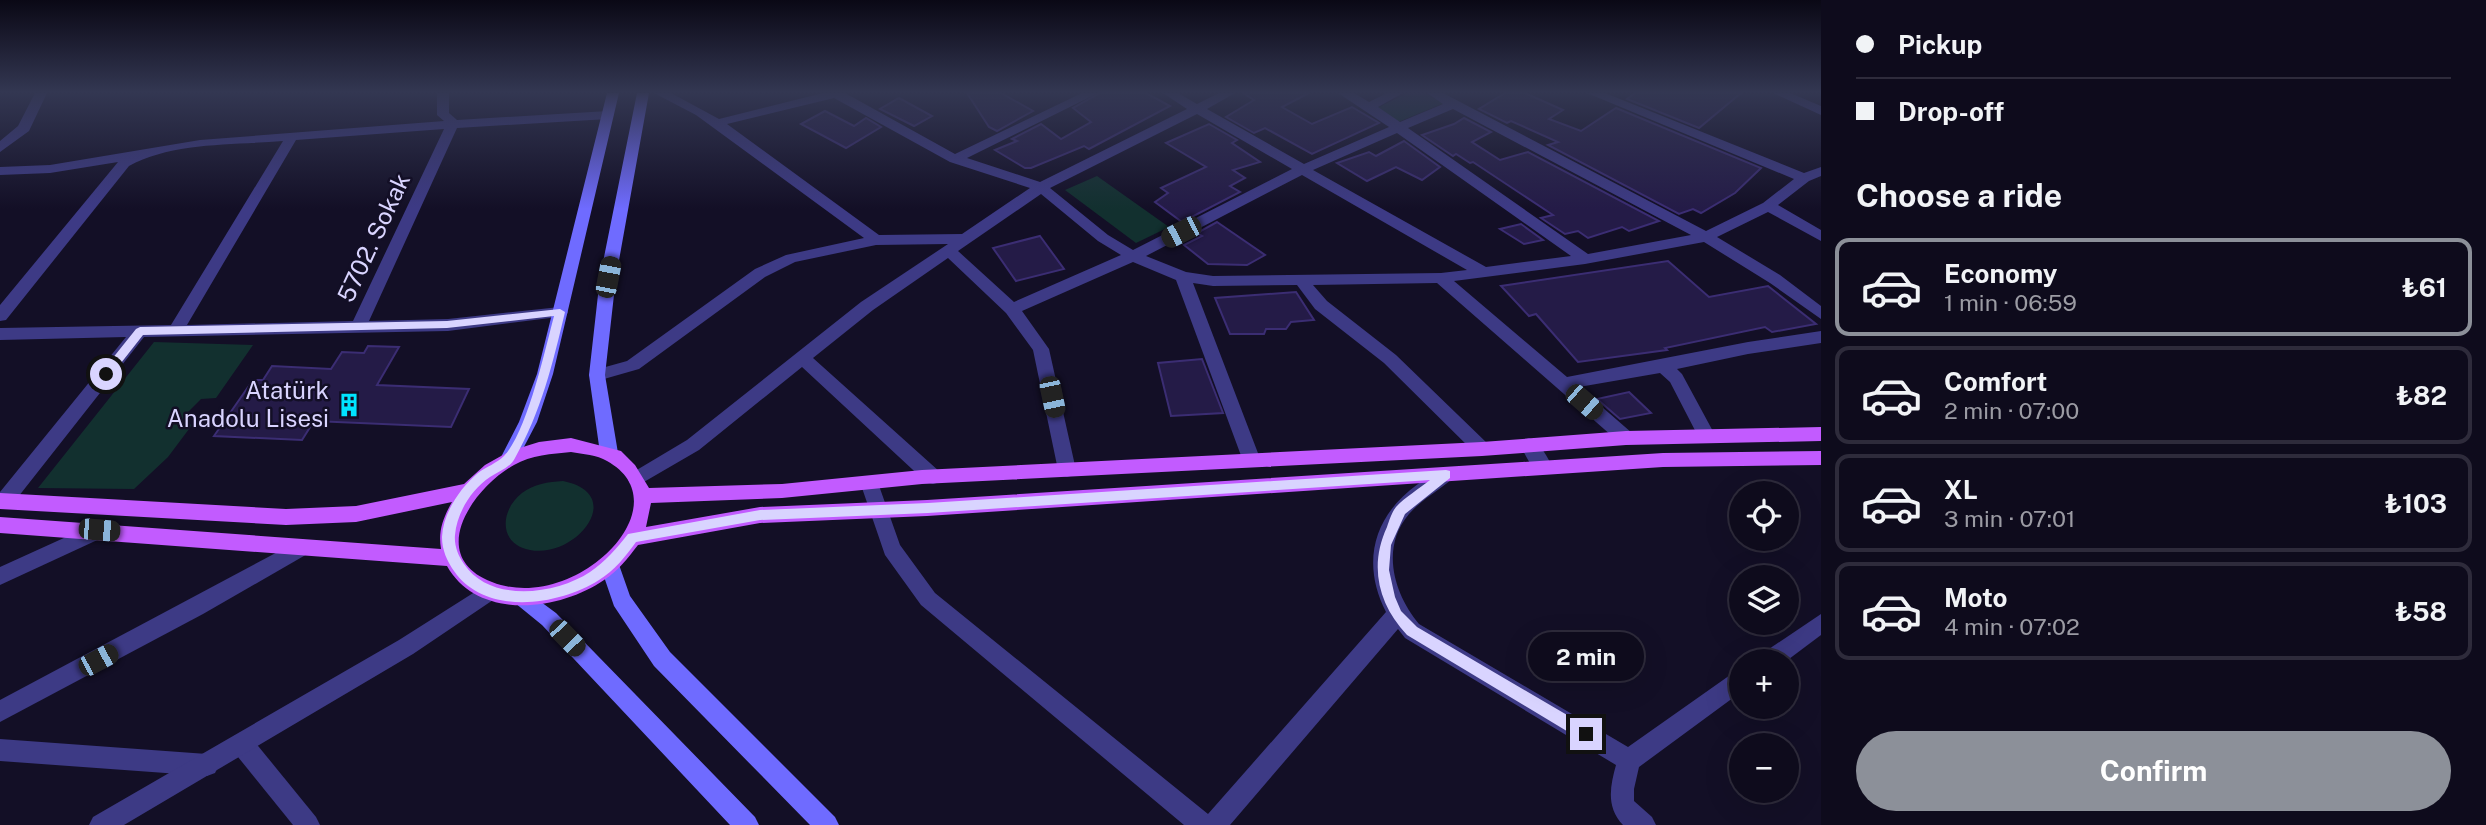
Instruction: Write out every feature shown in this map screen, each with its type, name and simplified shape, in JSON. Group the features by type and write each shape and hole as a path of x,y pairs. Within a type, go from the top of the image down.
{"main road":[{"path":"509,459 532,410 560,312 604,132"},
{"path":"609,453 597,376 608,277 636,132"},
{"path":"639,487 766,494 933,477 1482,449 1626,438 1821,434"},
{"path":"571,445 609,453 624,463 639,487 640,516 632,538 610,565 560,592 522,597 489,592 466,578 452,558 448,536 454,514 467,491 482,476 509,459 542,447 571,445"},
{"path":"632,538 760,515 928,508 1663,460 1821,458"},
{"path":"2,501 286,517 356,514 467,491"},
{"path":"0,525 99,530 452,558"},
{"path":"610,565 621,600 662,659 827,825"},
{"path":"522,597 549,619 747,825"}],"street":[{"path":"0,148 20,132"},
{"path":"0,171 48,169 198,144 357,132"},
{"name":"5702. Sokak","path":"358,327 449,132"},
{"path":"729,132 876,240"},
{"path":"905,132 955,159 1041,187 1103,238 1133,257 1184,277 1213,281 1441,278 1585,259 1706,237 1768,206 1804,178 1821,171"},
{"path":"955,159 1012,132"},
{"path":"639,487 867,306 963,239 1041,187 1153,132"},
{"path":"1234,132 1483,272"},
{"path":"1012,309 1133,257 1301,170 1387,132"},
{"path":"1400,132 1585,259"},
{"path":"1505,132 1706,237 1775,279 1821,314"},
{"path":"1689,132 1804,178"},
{"path":"176,330 292,136"},
{"path":"0,316 124,163 143,153"},
{"path":"1768,206 1821,236"},
{"path":"597,376 633,365 750,281 791,258 876,240 963,239"},
{"path":"948,250 1012,309 1041,349 1067,470"},
{"path":"1184,277 1252,461"},
{"path":"1441,278 1626,438"},
{"path":"1303,281 1321,305 1390,359 1482,449"},
{"path":"0,334 457,324 560,312"},
{"path":"2,501 140,331"},
{"path":"1563,384 1748,348 1821,337"},
{"path":"801,357 933,477"},
{"path":"1663,366 1676,378 1706,435"},
{"path":"1529,445 1544,468"},
{"path":"1446,474 1400,511 1385,545 1382,570 1388,597 1396,615 1412,631 1629,760"},
{"path":"870,485 876,509 892,549 928,599 1203,825"},
{"path":"0,576 99,530"},
{"path":"0,712 196,608 302,547"},
{"path":"101,825 406,646 489,592"},
{"path":"1214,825 1396,615"},
{"path":"1786,649 1820,625"},
{"path":"1643,825 1625,811 1620,797 1629,760 1729,689"},
{"path":"242,744 308,825"},
{"path":"0,750 207,765"}],"green space":[{"path":"1097,176 1169,227 1136,243 1065,190"},
{"path":"154,342 253,345 216,398 201,399 188,412 186,422 192,425 168,457 134,489 38,488"},
{"path":"563,481 582,488 592,499 593,511 588,524 578,536 564,545 547,550 520,547 508,534 506,517 509,508 527,490"}],"building":[{"path":"815,132 874,132 846,148"},
{"path":"1026,132 1051,132 1061,139 1074,132 1122,132 1089,149 1084,146 1031,168 1025,168 995,150 1017,141 1012,139"},
{"path":"1192,132 1222,132 1237,140 1232,143 1260,162 1233,170 1245,178 1230,186 1240,192 1182,222 1155,202 1168,193 1161,188 1206,167 1166,143"},
{"path":"1271,132 1361,132 1312,154"},
{"path":"1432,132 1490,132 1472,142 1500,160 1528,152 1659,221 1629,231 1622,227 1588,238 1578,231 1565,234 1541,218 1553,215 1473,162 1470,163 1456,154 1453,156 1422,135"},
{"path":"1534,132 1673,132 1761,168 1735,193 1701,213 1693,209 1679,214 1548,145 1558,142"},
{"path":"1404,141 1440,167 1422,180 1396,167 1367,181 1337,163 1369,152 1376,156"},
{"path":"1217,222 1265,255 1247,265 1208,264 1184,245 1202,236 1197,233"},
{"path":"1521,224 1543,240 1524,244 1500,229"},
{"path":"1040,236 1064,269 1016,281 993,248"},
{"path":"1668,261 1709,297 1768,286 1816,324 1772,332 1765,327 1665,348 1667,350 1578,362 1536,314 1529,316 1501,286"},
{"path":"1296,292 1314,320 1291,322 1286,329 1266,329 1264,334 1230,334 1215,298"},
{"name":"Atatürk Anadolu Lisesi","path":"368,346 399,347 377,385 469,389 451,427 314,421 302,440 214,436 253,380 263,380 272,366 331,369 342,352 364,353"},
{"path":"1202,359 1223,413 1171,416 1158,363"},
{"path":"1629,392 1651,413 1620,419 1597,399"}],"place":[{"name":"Atatürk Anadolu Lisesi","path":"349,405"}],"route":[{"path":"106,374 140,331 447,325 560,312 545,374 528,422 509,459 482,476 467,491 454,514 448,536 452,558 466,578 489,592 522,597 560,592 594,576 610,565 632,538 760,515 928,508 1446,474 1400,511 1385,545 1382,570 1388,597 1396,615 1412,631 1586,734"}]}
